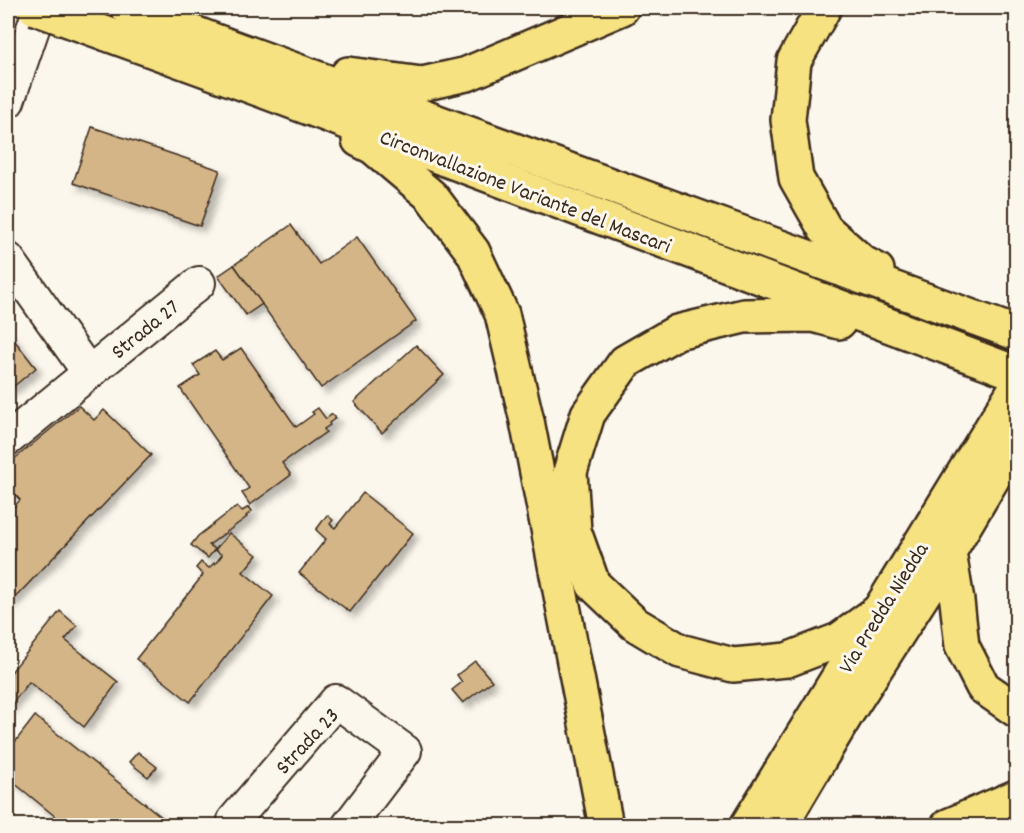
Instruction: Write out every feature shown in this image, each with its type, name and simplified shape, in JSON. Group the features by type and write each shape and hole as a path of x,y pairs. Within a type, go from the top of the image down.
{"main road":[{"name":"Circonvallazione Variante del Mascari","path":"38,8 968,356 1011,376"},
{"name":"Circonvallazione Variante del Mascari","path":"129,8 1017,333"},
{"path":"215,41 351,75 422,84 467,74 622,8"},
{"path":"824,8 794,61 788,120 796,178 825,229 863,263 979,319"},
{"path":"261,90 373,147 431,196 473,252 502,314 527,421 606,825"},
{"path":"880,610 839,640 787,660 734,665 680,651 635,624 593,584 573,531 570,472 588,414 625,362 677,332 744,316 813,315 968,356"},
{"name":"Via Predda Niedda","path":"747,825 880,610 1011,376"},
{"name":"Via Predda Niedda","path":"780,825 1017,439"},
{"path":"949,552 962,646 983,687 1017,710"},
{"path":"948,825 1017,797"}],"street":[{"path":"8,101 38,8"},
{"name":"Strada 27","path":"8,259 88,373"},
{"name":"Strada 27","path":"8,439 199,283"},
{"name":"Strada 23","path":"240,825 234,820 336,701 405,751 348,825"}],"building":[{"path":"92,127 220,170 200,226 73,183"},
{"path":"291,225 319,264 357,237 416,321 321,388 234,265"},
{"path":"234,265 262,304 246,315 218,276"},
{"path":"8,332 36,368 8,391"},
{"path":"416,345 444,375 382,433 354,402"},
{"path":"241,348 296,427 314,414 312,412 318,408 326,419 332,414 336,418 324,429 326,432 282,463 291,475 250,505 242,493 249,488 180,388 200,375 193,365 215,351 222,360"},
{"path":"79,406 94,420 104,410 151,455 10,603 8,600 8,513 20,500 8,487 14,479 8,472 8,464"},
{"path":"363,493 413,533 350,612 299,573 326,539 316,530 327,515 333,520 330,524 335,528"},
{"path":"237,506 242,511 249,507 252,511 209,545 215,549 208,558 191,545 198,536"},
{"path":"229,533 257,555 243,572 273,596 190,702 136,659 203,575 196,568 201,562 209,568 222,555 215,550"},
{"path":"60,611 77,626 65,640 118,682 84,727 29,682 8,709 8,676"},
{"path":"475,661 492,681 463,703 452,690 462,682 457,675"},
{"path":"35,716 173,826 67,826 8,778 8,751"},
{"path":"138,752 157,767 148,777 129,762"},
{"path":"428,815 441,826 419,826"}]}
